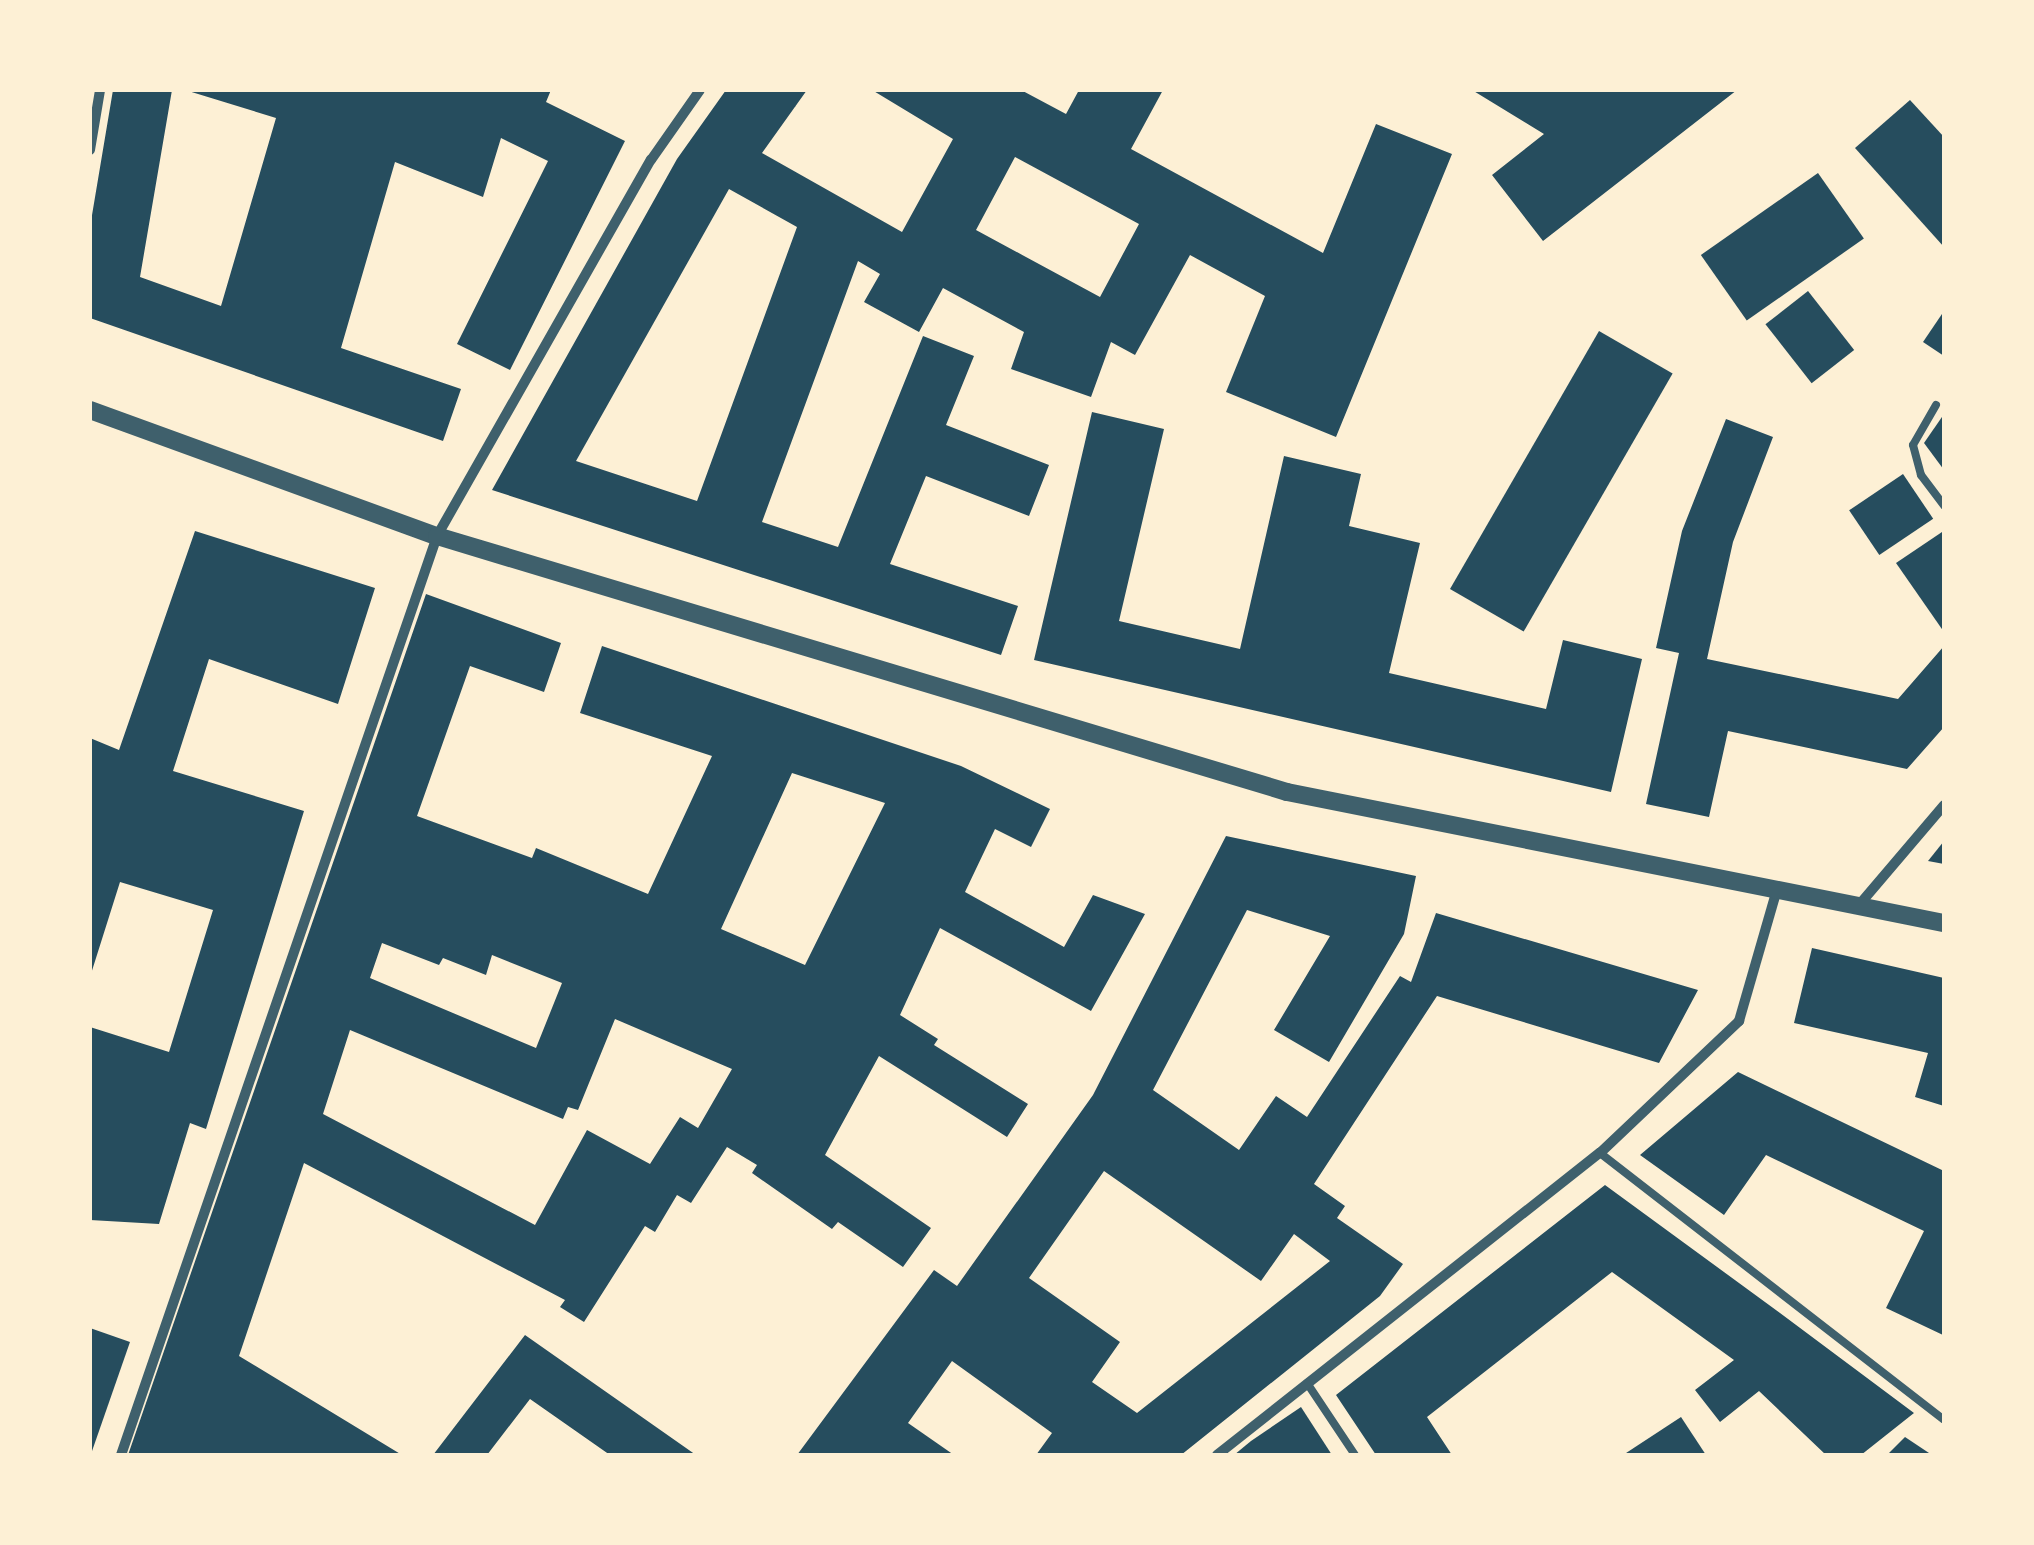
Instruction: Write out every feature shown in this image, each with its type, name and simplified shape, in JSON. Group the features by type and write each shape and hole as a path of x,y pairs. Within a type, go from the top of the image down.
{"street":[{"path":"90,150 100,90"},
{"path":"121,1455 437,536 651,160 700,90"},
{"path":"90,410 437,536 1287,792 1944,923"},
{"path":"1859,904 1944,805"},
{"path":"1217,1455 1600,1152 1739,1021 1777,888"}],"lane":[{"path":"1936,404 1913,446 1921,475 1944,506"},
{"path":"1600,1152 1944,1420"},
{"path":"1307,1383 1355,1455"}],"building":[{"path":"113,90 172,90 140,277 221,306 276,118 185,90 551,90 546,102 625,141 510,370 457,344 548,161 501,138 483,197 395,162 341,348 461,389 443,441 90,318 90,227"},
{"path":"726,90 807,90 762,153 902,232 953,139 872,90 1021,90 1066,114 1079,90 1163,90 1131,149 1323,253 1376,124 1452,154 1336,437 1226,392 1265,296 1190,255 1135,355 1111,342 1091,397 1011,369 1024,332 943,288 919,332 864,302 880,274 858,261 762,522 838,547 923,336 974,356 946,425 1049,465 1029,516 926,476 890,564 1018,606 1001,655 492,490 677,159","holes":["1015,157 1139,224 1100,297 976,230","729,189 797,227 697,501 576,461"]},
{"path":"1472,90 1737,90 1543,241 1492,175 1544,134"},
{"path":"1910,100 1944,137 1944,247 1855,148"},
{"path":"1818,173 1864,239 1747,321 1701,255"},
{"path":"1808,291 1854,350 1812,383 1765,324"},
{"path":"1944,311 1944,356 1923,342"},
{"path":"1599,331 1673,374 1524,632 1450,589"},
{"path":"1092,412 1164,429 1119,621 1240,649 1284,456 1361,474 1349,526 1420,543 1389,673 1546,709 1563,640 1642,659 1611,792 1034,660"},
{"path":"1944,414 1944,470 1924,443"},
{"path":"1726,419 1773,437 1733,542 1707,659 1898,699 1944,646 1944,727 1907,769 1728,731 1709,817 1646,804 1679,653 1656,648 1682,531"},
{"path":"1903,474 1933,519 1879,555 1849,510"},
{"path":"195,531 375,588 338,704 209,659 173,771 304,811 206,1129 190,1123 159,1224 90,1220 90,1027 169,1052 213,910 120,882 90,977 90,738 119,750"},
{"path":"1944,534 1944,632 1896,563"},
{"path":"426,594 561,643 544,692 470,666 417,816 532,858 536,848 648,894 712,756 580,713 602,646 961,766 1050,809 1031,847 995,829 965,892 1064,947 1093,895 1145,914 1091,1011 940,928 900,1015 938,1039 934,1045 1028,1104 1007,1137 879,1056 825,1155 931,1228 903,1267 838,1222 832,1229 752,1173 757,1165 727,1147 691,1203 677,1195 655,1232 645,1226 584,1322 560,1307 565,1300 304,1163 239,1356 402,1455 128,1455","holes":["792,773 885,803 805,965 721,929","382,943 439,965 443,958 486,975 492,955 562,983 536,1048 370,978","615,1019 732,1069 698,1128 680,1117 650,1164 587,1130 535,1225 323,1114 350,1030 563,1119 568,1107 578,1110"]},
{"path":"1226,836 1416,876 1404,934 1329,1062 1274,1030 1330,936 1247,910 1153,1090 1239,1150 1276,1096 1307,1117 1400,976 1411,982 1436,913 1698,990 1659,1063 1437,996 1314,1184 1345,1206 1337,1218 1403,1264 1380,1296 1181,1455 1036,1455 1052,1433 952,1361 908,1423 954,1455 797,1455 934,1270 957,1286 1093,1095","holes":["1104,1171 1261,1281 1294,1234 1330,1261 1137,1413 1092,1382 1120,1342 1029,1278"]},
{"path":"1944,841 1944,864 1928,861"},
{"path":"1812,948 1944,978 1944,1106 1915,1097 1928,1053 1794,1023"},
{"path":"1738,1072 1944,1171 1943,1335 1886,1308 1924,1231 1766,1155 1724,1215 1640,1155"},
{"path":"1605,1185 1914,1413 1861,1455 1826,1455 1759,1391 1720,1422 1695,1390 1734,1360 1612,1272 1427,1417 1452,1455 1376,1455 1336,1395"},
{"path":"90,1328 130,1342 91,1454 90,1454"},
{"path":"525,1335 696,1455 610,1455 530,1399 487,1455 433,1455"},
{"path":"1301,1407 1332,1455 1234,1455 1251,1441"},
{"path":"1681,1417 1706,1455 1623,1455"},
{"path":"1905,1437 1932,1455 1887,1455"}]}
